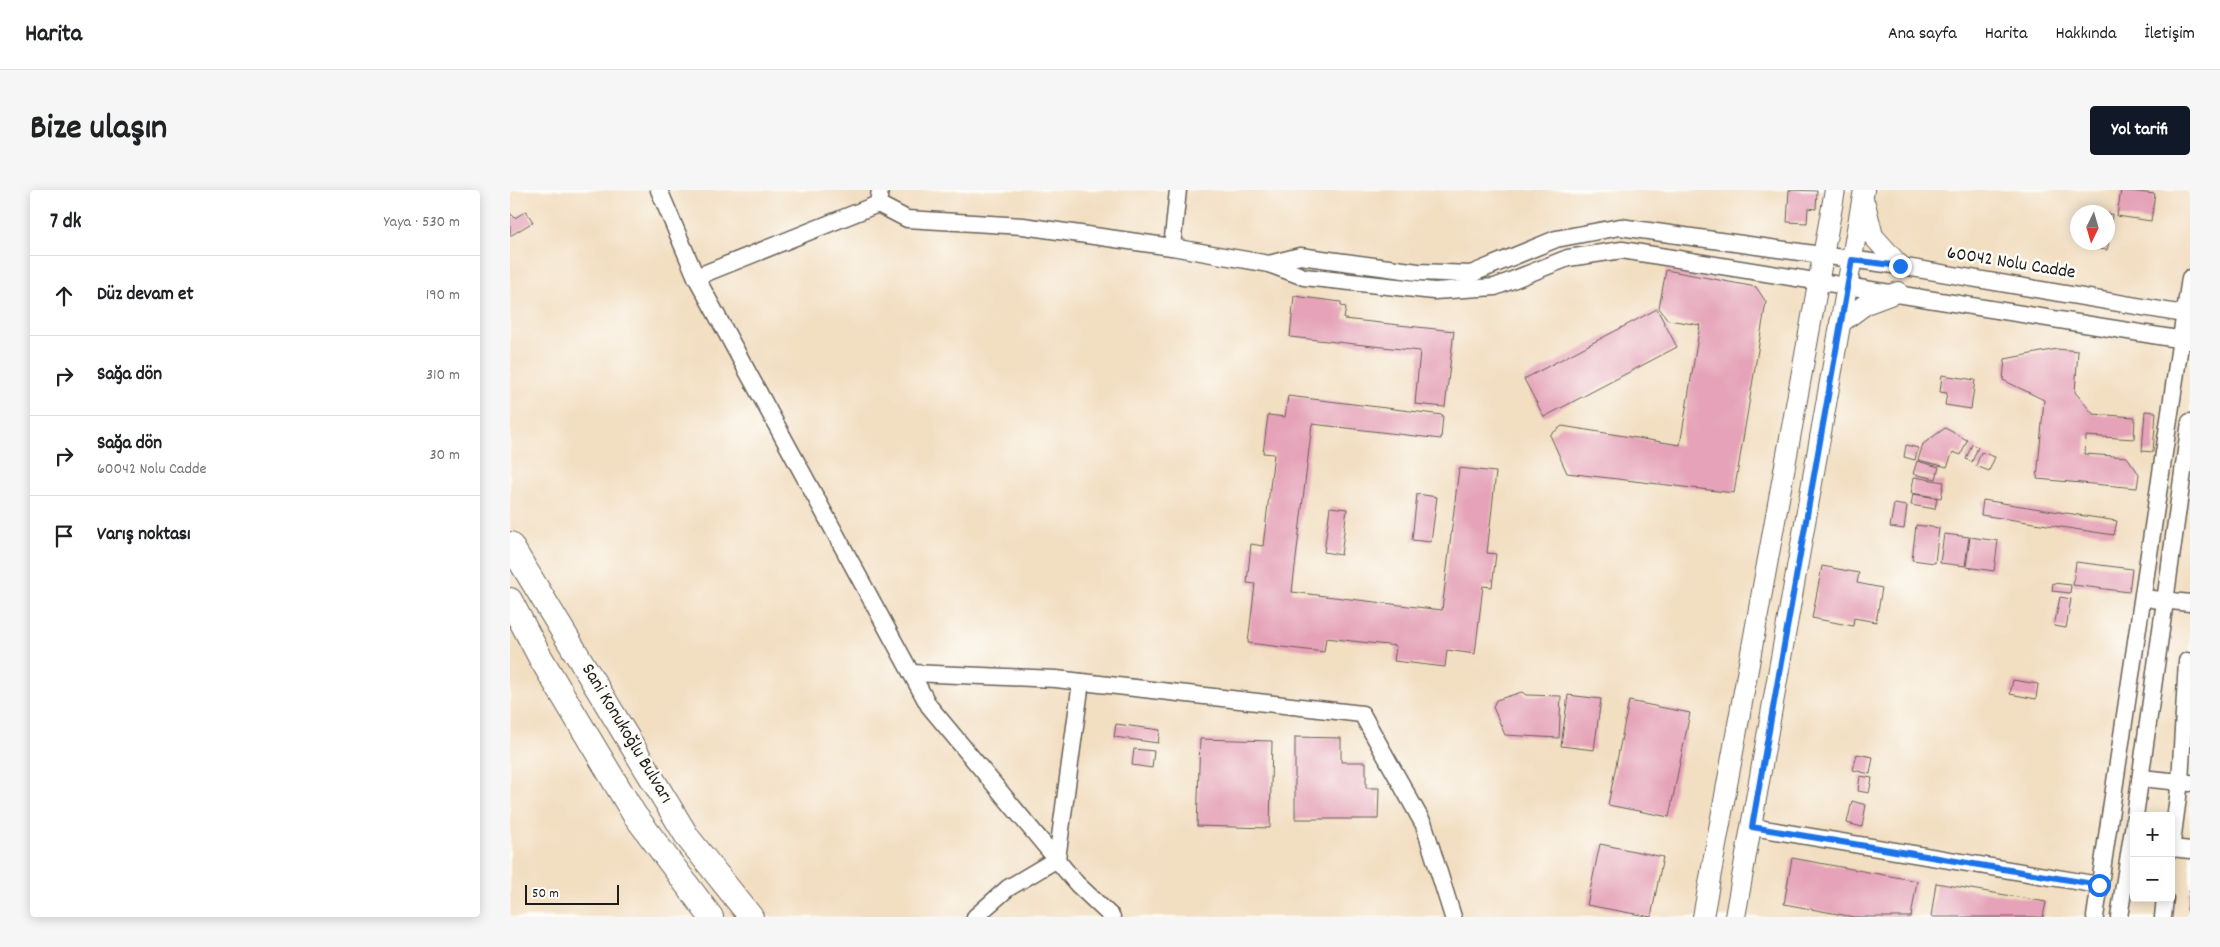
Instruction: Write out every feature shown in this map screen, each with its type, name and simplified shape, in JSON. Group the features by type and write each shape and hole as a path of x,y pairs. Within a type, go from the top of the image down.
{"highway":[{"name":"Sani Konukoğlu Bulvarı","path":"510,544 688,838 751,917"},
{"name":"Sani Konukoğlu Bulvarı","path":"510,600 540,657 634,814 711,917"}],"main road":[{"path":"1703,917 1835,190"},
{"path":"1735,917 1864,194"},
{"path":"1864,194 1873,236 1900,266"},
{"path":"1840,323 1866,304 1898,292"}],"street":[{"path":"659,190 696,277 929,706 1077,884 1112,917"},
{"path":"1172,247 1178,190"},
{"path":"696,277 879,197 906,220 1024,226 1172,247 1269,264 1304,277 1434,291 1495,286 1568,258 1622,250 1898,292 2185,340"},
{"name":"60042 Nolu Cadde","path":"1269,264 1300,256 1418,272 1471,274 1556,239 1620,226 1824,257 1900,266 2187,315"},
{"path":"2094,917 2141,597 2185,340 2190,278"},
{"path":"2136,812 2190,422"},
{"path":"2141,597 2190,603"},
{"path":"2175,830 2185,782 2188,707 2187,661"},
{"path":"911,673 1082,682 1362,714 1424,825 1453,917"},
{"path":"1057,859 1082,682"},
{"path":"2141,778 2185,782"},
{"path":"1752,827 2099,885"},
{"path":"2119,917 2130,848"},
{"path":"2175,849 2190,850"},
{"path":"974,917 1008,888 1057,859"},
{"path":"2162,917 2164,902"}],"building":[{"path":"1789,190 1817,191 1816,209 1808,208 1807,223 1787,222"},
{"path":"2121,190 2155,194 2151,221 2117,216"},
{"path":"526,211 533,222 510,236 510,213 515,218"},
{"path":"1666,270 1756,287 1766,302 1734,493 1567,473 1550,435 1562,426 1680,445 1700,325 1668,320 1659,308"},
{"path":"1294,296 1341,302 1341,306 1346,307 1344,319 1454,331 1445,407 1415,404 1420,351 1290,337"},
{"path":"1657,309 1677,347 1544,417 1524,379"},
{"path":"2057,349 2078,351 2075,392 2093,414 2135,417 2134,439 2086,436 2085,454 2127,457 2139,474 2137,488 2037,479 2044,400 2003,380 2005,359"},
{"path":"1942,375 1975,380 1971,409 1945,405 1947,393 1940,392"},
{"path":"1288,396 1443,415 1441,439 1312,424 1292,592 1442,610 1459,468 1496,472 1487,553 1496,554 1492,587 1483,586 1475,654 1447,650 1445,667 1394,661 1396,646 1326,638 1324,652 1248,643 1255,584 1247,583 1251,544 1263,546 1274,454 1263,453 1268,415 1285,417"},
{"path":"2145,411 2156,412 2153,452 2142,451"},
{"path":"1945,428 1967,440 1961,455 1953,452 1947,467 1918,460 1923,444"},
{"path":"1972,444 1978,447 1972,462 1966,459"},
{"path":"1906,445 1918,448 1915,460 1904,457"},
{"path":"1981,452 1995,457 1989,471 1976,466"},
{"path":"1917,461 1939,467 1936,479 1913,474"},
{"path":"1914,477 1944,482 1941,498 1911,493"},
{"path":"1417,494 1437,497 1431,542 1412,540"},
{"path":"1913,494 1937,498 1935,509 1911,505"},
{"path":"1983,500 2117,521 2114,535 1981,515"},
{"path":"1894,504 1907,506 1904,529 1890,527"},
{"path":"1330,507 1347,509 1341,555 1324,552"},
{"path":"1916,525 1939,528 1935,563 1912,560"},
{"path":"1944,534 1969,537 1965,566 1940,563"},
{"path":"1970,537 1998,541 1994,571 1966,567"},
{"path":"2076,562 2132,569 2129,592 2073,585"},
{"path":"1822,566 1859,573 1857,583 1882,588 1876,622 1854,618 1853,626 1812,618"},
{"path":"2053,583 2071,585 2070,593 2052,591"},
{"path":"2060,597 2071,599 2066,628 2054,626"},
{"path":"2013,680 2038,684 2036,699 2010,694"},
{"path":"1522,692 1526,695 1561,696 1559,738 1505,735 1493,707 1496,700"},
{"path":"1568,695 1601,699 1594,750 1561,746"},
{"path":"1629,701 1690,713 1669,817 1608,805"},
{"path":"1116,724 1160,730 1158,743 1114,737"},
{"path":"1295,737 1341,738 1341,762 1366,762 1366,788 1379,788 1378,819 1295,819"},
{"path":"1200,739 1272,741 1270,828 1197,826"},
{"path":"1134,749 1154,751 1152,768 1132,765"},
{"path":"1857,754 1873,757 1870,774 1853,770"},
{"path":"1860,776 1872,778 1869,793 1858,791"},
{"path":"1852,801 1866,805 1862,827 1847,823"},
{"path":"1600,844 1663,857 1651,917 1587,905"},
{"path":"1792,858 1917,881 1911,917 1854,917 1784,904"},
{"path":"1936,883 2046,902 2043,917 1931,917"},
{"path":"2189,891 2190,910 2187,910"}],"route":[{"path":"1900,266 1852,260 1752,827 1923,854 2014,872 2099,885"}]}
